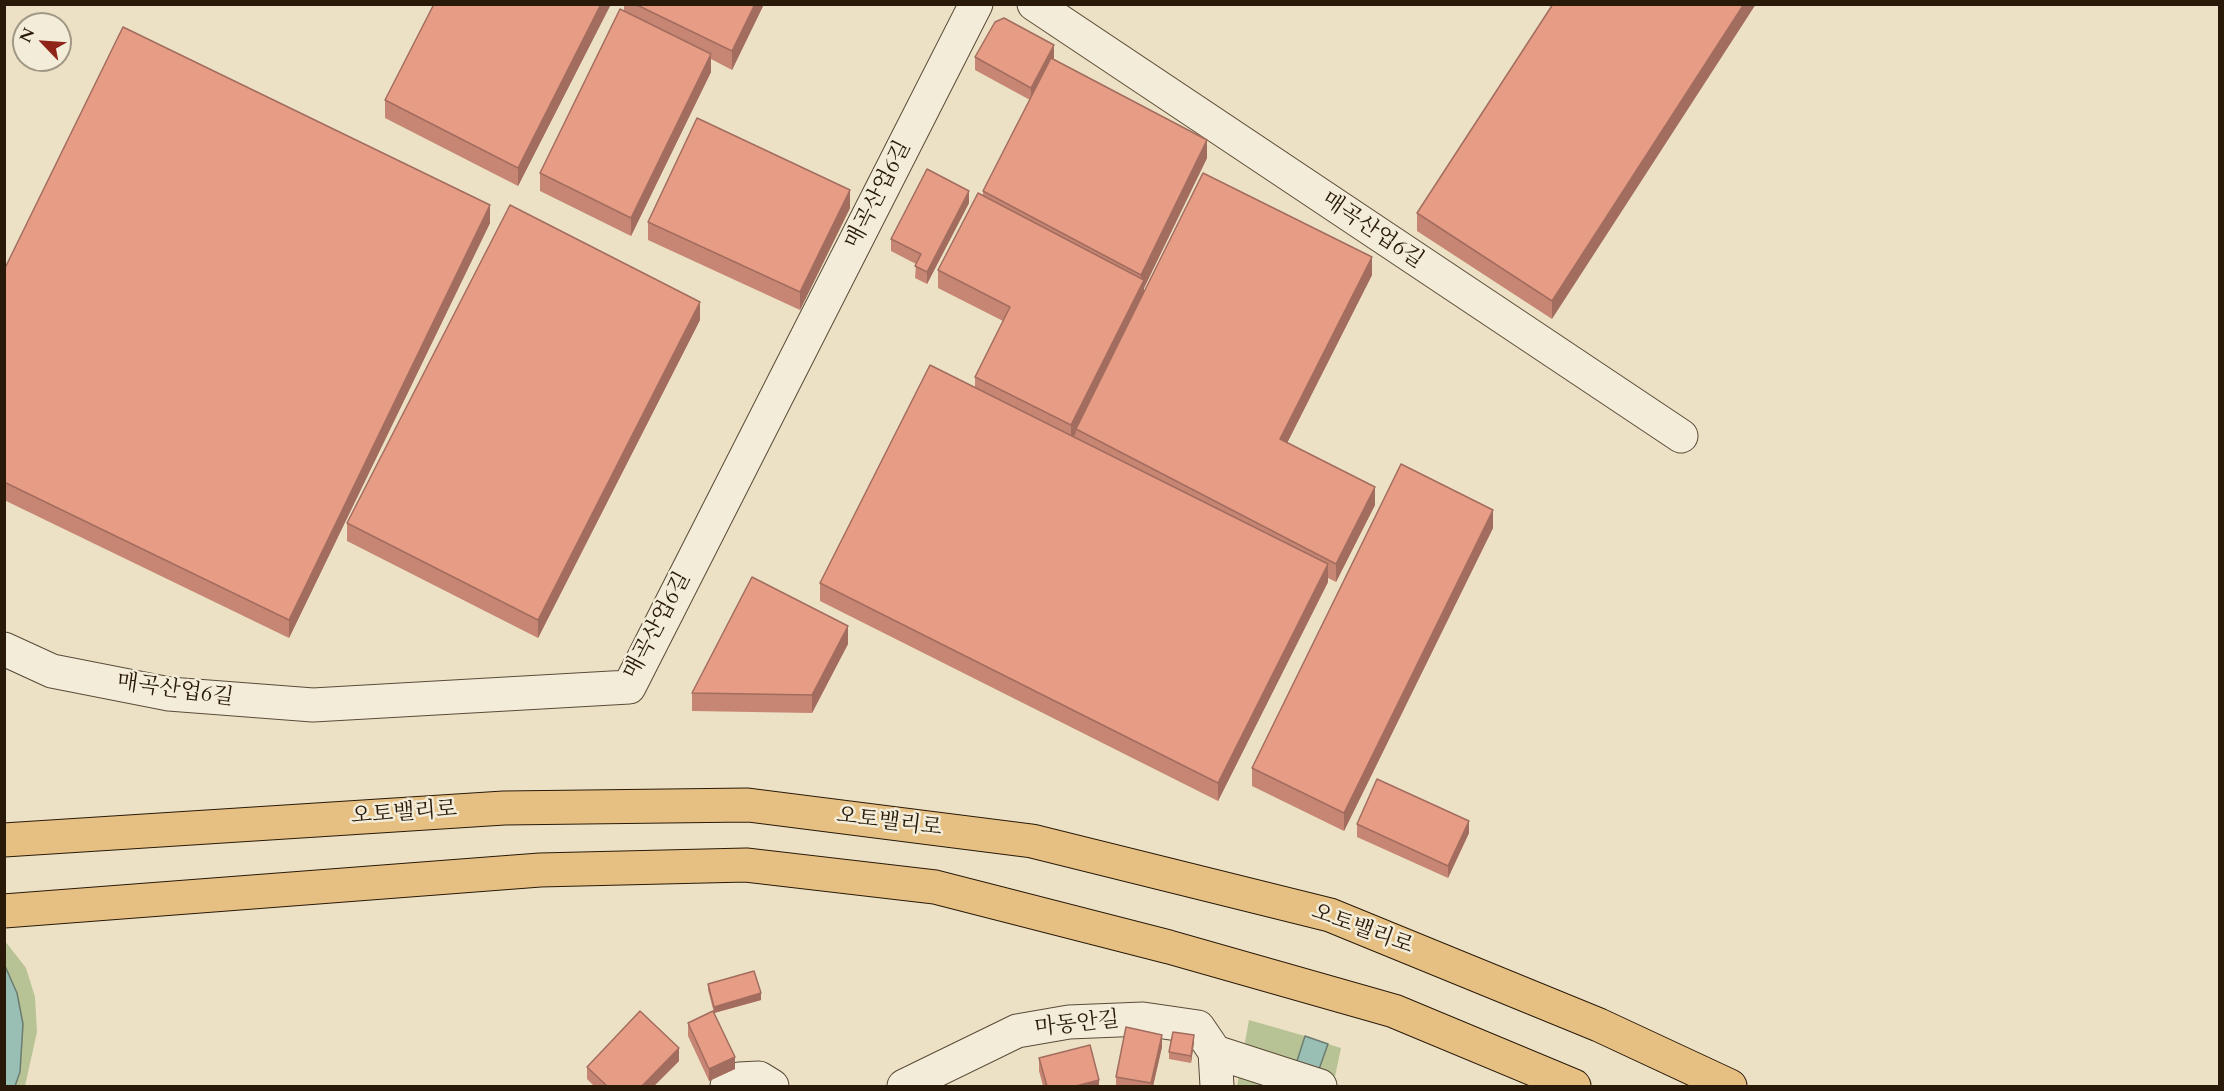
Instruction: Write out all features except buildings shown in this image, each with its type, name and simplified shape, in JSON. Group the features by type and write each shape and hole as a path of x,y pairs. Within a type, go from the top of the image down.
{"highway":[{"name":"오토밸리로","path":"7,840 504,808 748,805 1032,841 1330,915 1599,1025 1730,1086"},
{"path":"20,913 540,870 746,865 935,887 1168,947 1394,1011 1574,1086"}],"street":[{"name":"매곡산업6길","path":"4,649 52,671 169,694 314,705 629,687 976,4"},
{"name":"매곡산업6길","path":"1034,4 1681,436"},
{"name":"마동안길","path":"904,1086 1017,1031 1069,1022 1143,1019 1198,1026 1226,1055 1217,1086"},
{"path":"1226,1055 1320,1086"},
{"path":"727,1086 739,1079 759,1078 772,1086"}],"green space":[{"path":"5,941 26,968 35,997 37,1032 25,1086 15,1086 20,1072 17,993 5,966"},
{"path":"1249,1020 1305,1036 1289,1086 1237,1086"},
{"path":"1328,1044 1341,1048 1333,1086 1313,1086"}],"water":[{"path":"5,966 17,993 23,1024 20,1072 15,1086 5,1086"},
{"path":"1305,1036 1328,1044 1313,1086 1289,1086"}]}
